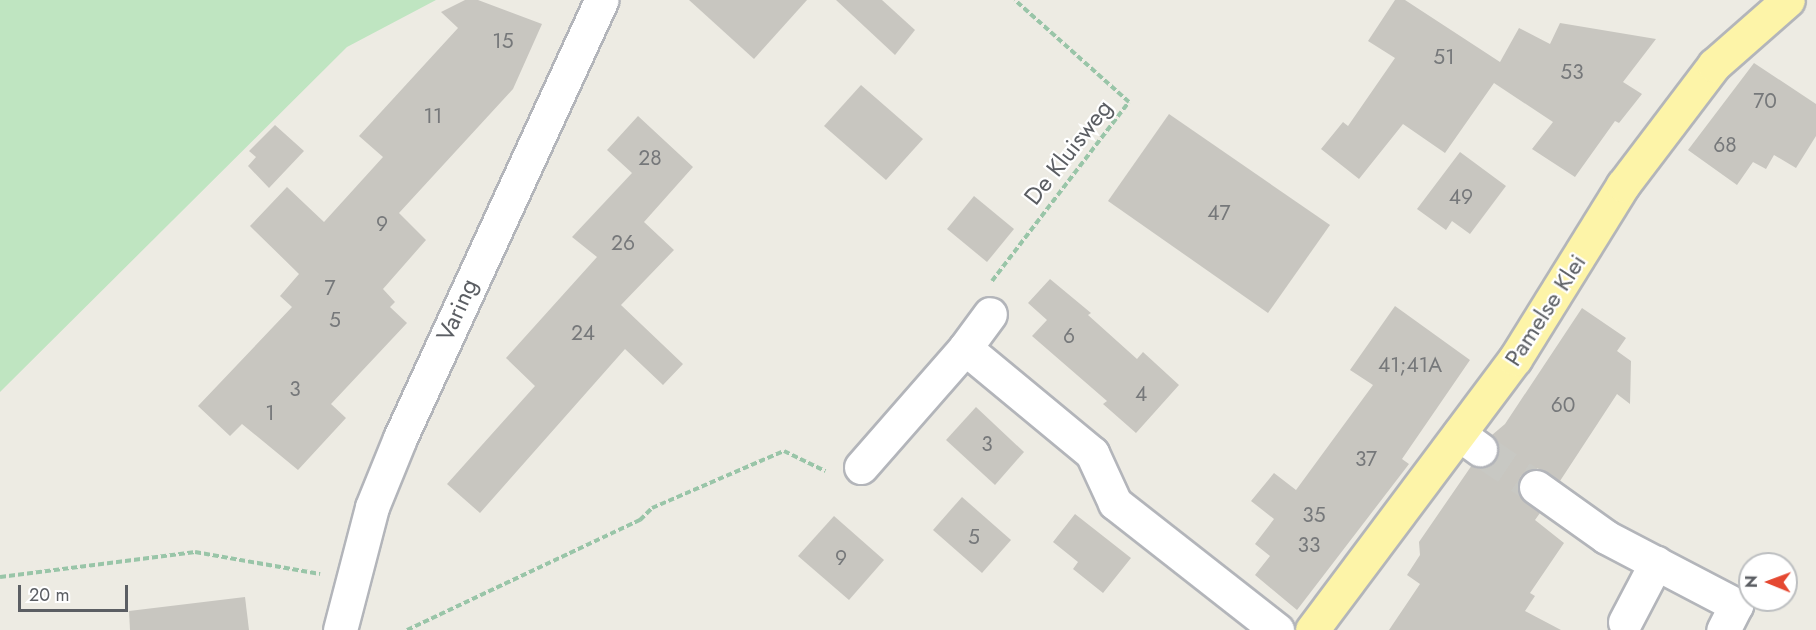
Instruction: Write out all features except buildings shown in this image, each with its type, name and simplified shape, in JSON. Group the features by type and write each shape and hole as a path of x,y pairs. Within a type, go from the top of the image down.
{"main road":[{"name":"Pamelse Klei","path":"1312,630 1470,441 1515,359 1623,186 1700,83 1714,65 1788,0"}],"street":[{"name":"Varing","path":"340,630 351,580 372,507 400,438 601,0"},
{"path":"861,467 965,348 990,314"},
{"path":"965,348 1092,453 1115,502 1277,630"},
{"path":"1536,488 1606,537 1736,605 1724,630"},
{"path":"1625,622 1656,562"}],"path":[{"name":"De Kluisweg","path":"990,314 976,303 1130,102 1015,0"},
{"path":"407,630 640,520 652,508 784,451 828,472 861,467"},
{"path":"0,577 195,552 351,580"}],"green space":[{"path":"0,0 436,0 347,47 0,392"}],"tunnel":[{"path":"1480,449 1536,487"}]}
